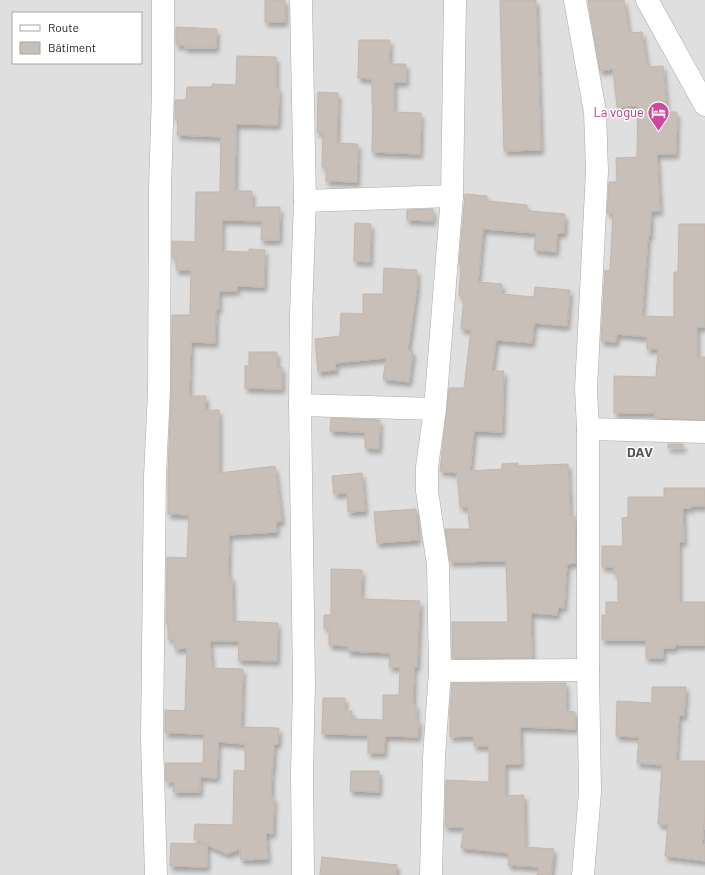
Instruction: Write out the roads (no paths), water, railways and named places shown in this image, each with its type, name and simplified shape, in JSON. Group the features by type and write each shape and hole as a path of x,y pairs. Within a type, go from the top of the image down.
{"street":[{"path":"156,875 152,739 155,476 160,391 160,188 163,92 163,0"},
{"path":"301,0 305,201 301,314 300,406 304,684 302,773 303,875"},
{"path":"431,875 434,757 440,671 438,565 427,491 427,467 435,409 452,196 455,0"},
{"path":"575,0 596,112 597,171 586,389 588,429 588,670 590,792 583,875"},
{"path":"647,0 705,105"},
{"path":"305,201 452,196"},
{"path":"300,406 435,409"},
{"path":"588,429 705,432"},
{"path":"440,671 588,670"}],"place":[{"name":"La vogue","path":"659,132"}],"district":[{"name":"DAV","path":"640,451"}]}
